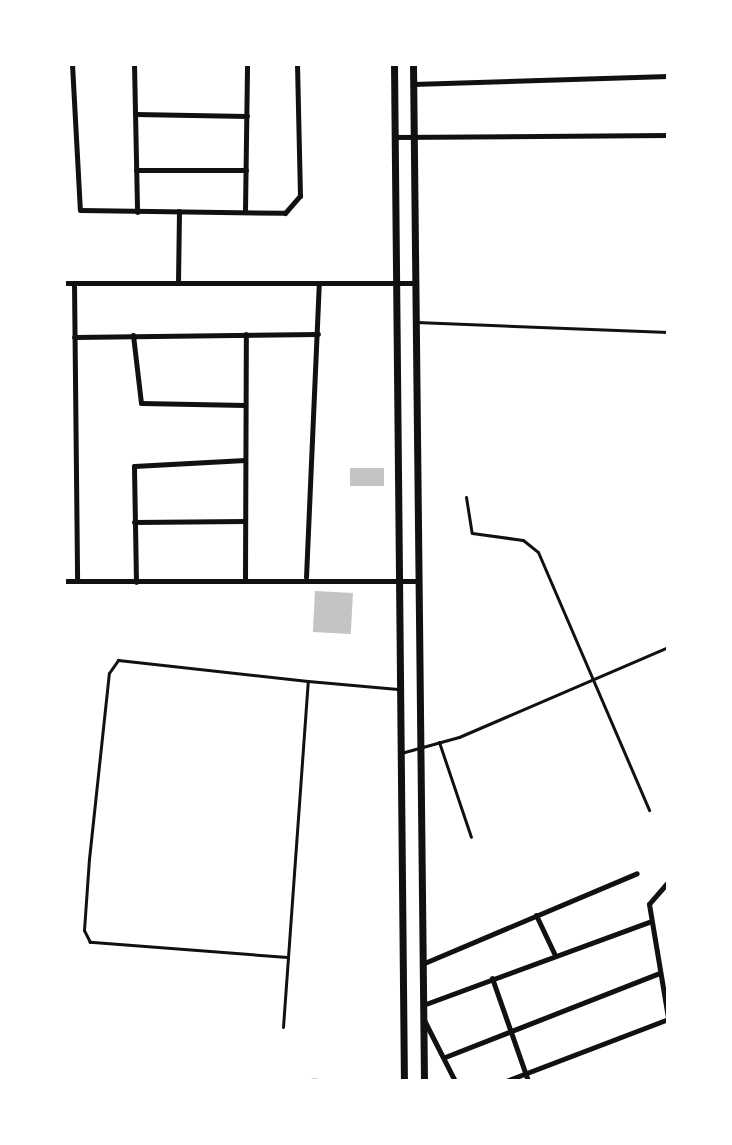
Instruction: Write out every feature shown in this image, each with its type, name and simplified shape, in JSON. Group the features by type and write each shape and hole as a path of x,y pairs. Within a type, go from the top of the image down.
{"main road":[{"path":"394,64 404,1081"},
{"path":"413,64 424,1081"},
{"path":"402,890 420,889"}],"street":[{"path":"72,64 77,207 137,212 285,213 299,205 297,64"},
{"path":"134,64 137,212"},
{"path":"245,211 247,64"},
{"path":"413,84 668,76"},
{"path":"135,114 247,116"},
{"path":"395,137 668,135"},
{"path":"136,170 246,170"},
{"path":"178,283 179,211"},
{"path":"64,283 414,283"},
{"path":"74,283 77,581"},
{"path":"306,577 319,283"},
{"path":"245,581 246,334"},
{"path":"74,337 318,334"},
{"path":"133,335 141,403 245,405"},
{"path":"136,582 134,522 137,463 245,460"},
{"path":"134,522 245,521"},
{"path":"64,581 245,581 306,577 418,581"},
{"path":"421,965 637,873"},
{"path":"506,1081 527,1078 668,1019 649,922 649,898 668,882"},
{"path":"536,915 554,953"},
{"path":"422,1005 554,953 649,922"},
{"path":"445,1057 659,973"},
{"path":"492,978 527,1078"},
{"path":"422,1016 455,1081"}],"lane":[{"path":"415,322 668,332"},
{"path":"466,497 472,533 523,540 538,552 649,810"},
{"path":"401,753 439,742 668,647"},
{"path":"287,957 90,942 84,930 89,859 109,673 118,660 402,689"},
{"path":"283,1027 308,681"},
{"path":"439,742 471,837"},
{"path":"281,1081 316,1080"}],"building":[{"path":"350,468 384,468 384,486 350,486"},
{"path":"315,591 353,593 351,634 313,632"}]}
